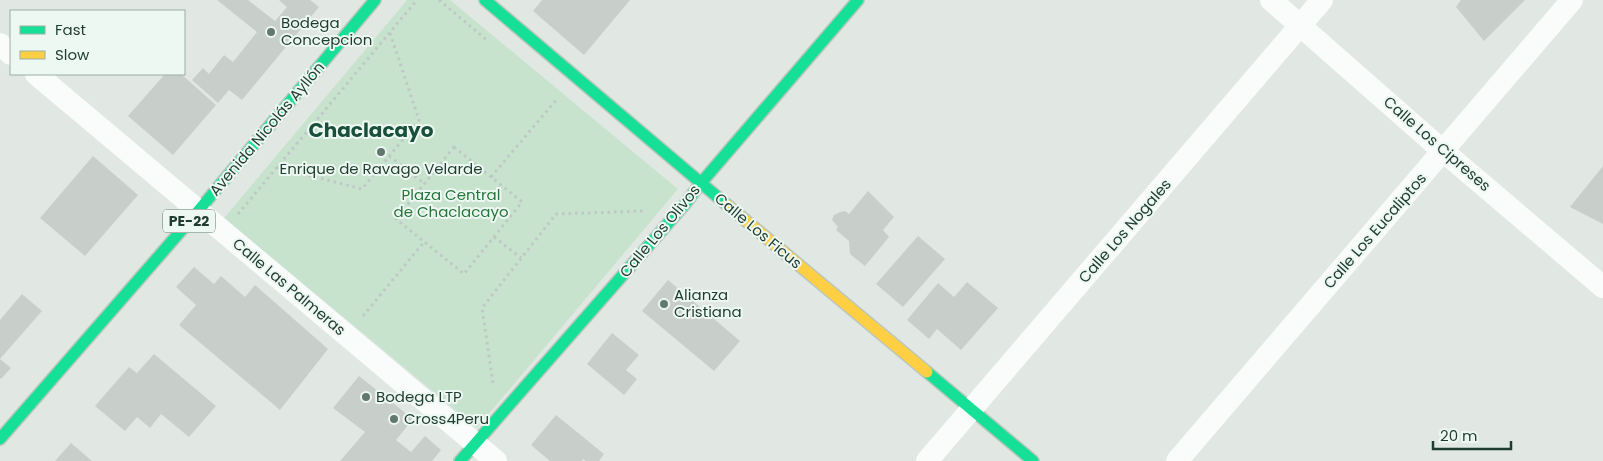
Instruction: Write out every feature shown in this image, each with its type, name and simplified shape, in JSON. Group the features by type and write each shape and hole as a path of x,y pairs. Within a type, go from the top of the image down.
{"main road":[{"name":"Avenida Nicolás Ayllón","path":"0,439 199,210 375,0"},
{"name":"Calle Los Ficus","path":"485,0 1033,461"},
{"name":"Calle Los Olivos","path":"460,461 685,204 858,0"}],"street":[{"name":"Calle Los Cipreses","path":"1272,0 1443,151 1603,287"},
{"name":"Calle Los Nogales","path":"927,461 1322,0"},
{"name":"Calle Los Eucaliptos","path":"1177,461 1572,0"},
{"path":"0,44 10,53"},
{"name":"Calle Las Palmeras","path":"37,75 496,461"}],"path":[{"path":"235,217 417,0"},
{"path":"439,0 490,43"},
{"path":"277,167 362,189 419,120 390,33"},
{"path":"491,177 557,98 564,105"},
{"path":"454,148 522,202 464,274 396,220 425,184 454,148"},
{"path":"389,156 425,184"},
{"path":"494,386 482,308 556,214 651,210 645,218"},
{"path":"494,237 521,258"},
{"path":"359,320 424,242"}],"green space":[{"name":"Plaza Central de Chaclacayo","path":"407,0 450,0 678,189 477,428 224,218"}],"building":[{"path":"217,0 248,0 275,21 287,7 279,0 310,0 319,7 242,100 229,90 218,103 192,80 203,68 209,74 224,55 233,62 257,32"},
{"path":"542,0 630,0 584,55 533,11"},
{"path":"1461,0 1525,0 1484,41 1456,7"},
{"path":"164,75 182,75 216,105 173,155 128,116"},
{"path":"93,156 138,195 85,256 40,218"},
{"path":"1603,166 1603,224 1570,207"},
{"path":"868,191 894,217 883,230 889,237 865,266 850,254 849,241 836,230 838,227 832,220 834,215 840,212 845,211 849,214"},
{"path":"918,236 945,259 903,307 876,284"},
{"path":"194,267 214,284 221,276 245,297 255,285 328,349 280,410 179,325 196,305 176,287"},
{"path":"668,280 740,341 714,371 642,311"},
{"path":"967,282 998,308 961,350 937,329 929,339 907,320 938,283 954,297"},
{"path":"22,294 42,311 0,359 0,320"},
{"path":"612,333 639,355 626,370 637,379 624,395 587,364"},
{"path":"154,354 216,406 189,437 161,414 150,428 137,417 125,431 95,406 129,367 137,373"},
{"path":"0,359 11,368 1,379 0,378"},
{"path":"359,376 413,419 396,440 411,452 425,436 441,450 432,461 340,461 365,432 333,408"},
{"path":"556,415 604,454 599,461 586,461 583,459 582,461 550,461 531,445"},
{"path":"71,443 92,461 55,461"}],"traffic: fast":[{"path":"0,439 199,210 375,0"},
{"path":"485,0 727,205"},
{"path":"460,461 685,204 858,0"},
{"path":"927,372 1033,461"}],"traffic: slow":[{"path":"727,205 927,372"}],"place":[{"name":"Bodega Concepcion","path":"271,32"},
{"name":"Enrique de Ravago Velarde","path":"381,152"},
{"name":"Alianza Cristiana","path":"664,304"},
{"name":"Bodega LTP","path":"366,397"},
{"name":"Cross4Peru","path":"394,419"}],"district":[{"name":"Chaclacayo","path":"371,130"}]}
